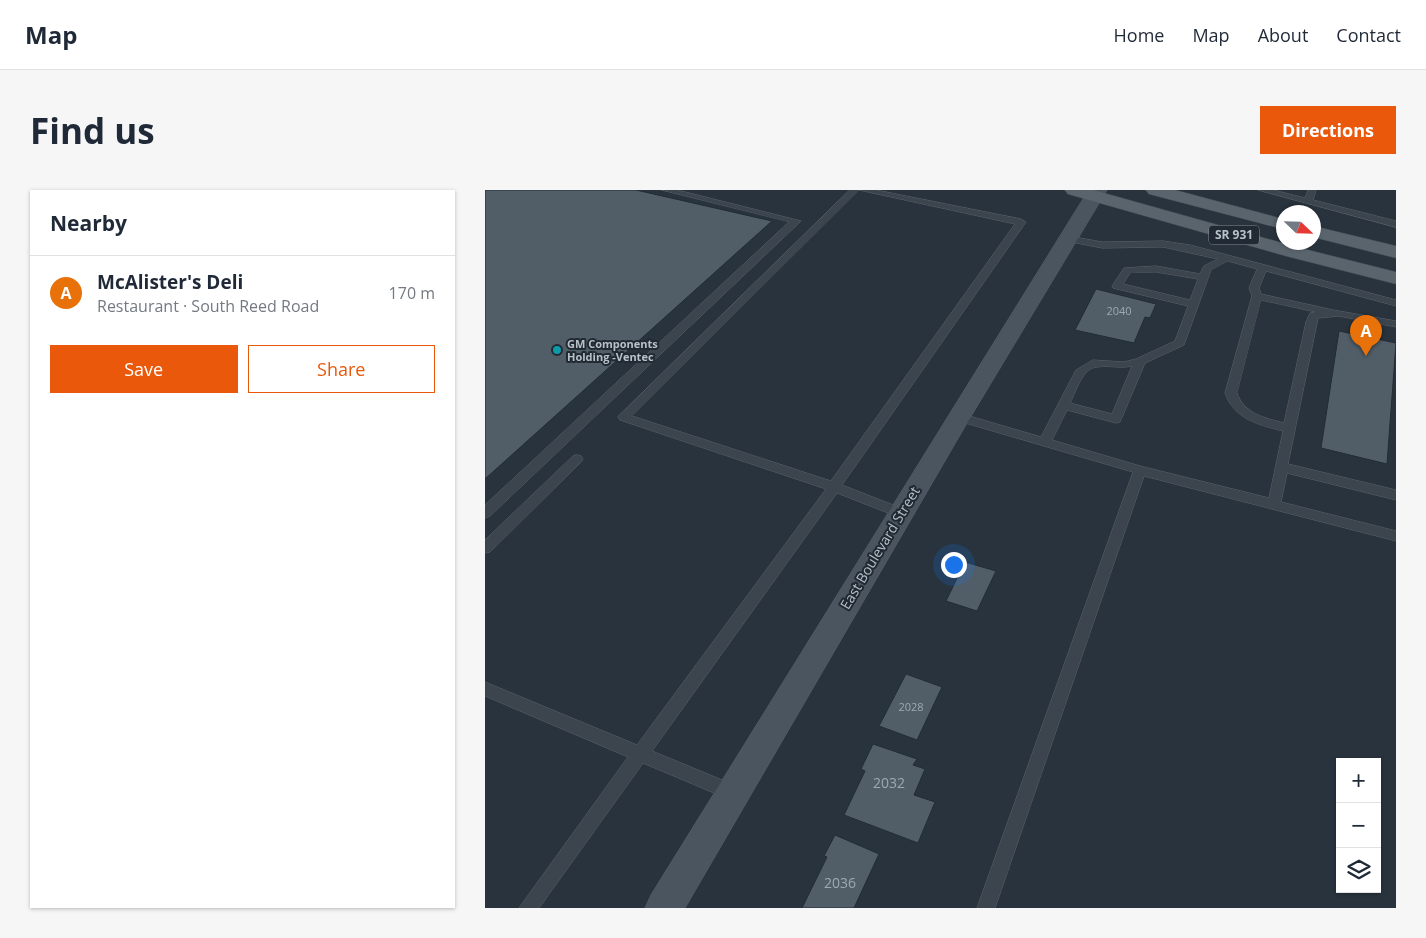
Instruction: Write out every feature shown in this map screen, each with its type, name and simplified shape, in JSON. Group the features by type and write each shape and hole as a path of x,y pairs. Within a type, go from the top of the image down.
{"main road":[{"name":"SR 931","path":"1155,190 1276,222"},
{"name":"SR 931","path":"1089,192 1396,278"},
{"name":"East Boulevard Street","path":"664,908 959,416 1069,239 1089,192"},
{"path":"1321,233 1396,252"}],"lane":[{"path":"485,513 796,222 666,190"},
{"path":"855,190 624,417 834,487 901,513"},
{"path":"527,908 834,487 1021,222 863,190"},
{"path":"1262,190 1396,224"},
{"path":"1308,201 1312,190"},
{"path":"1069,239 1102,245 1172,246 1227,258 1396,303"},
{"path":"1045,442 1080,372 1093,363 1124,365 1140,361 1180,343 1207,268 1227,258"},
{"path":"1263,268 1254,288 1257,296 1231,394 1232,402 1241,411 1258,420 1289,428"},
{"path":"1194,304 1117,286 1127,270 1156,269 1202,278"},
{"path":"1257,296 1396,324"},
{"path":"1274,504 1311,322 1314,315 1339,313"},
{"path":"1062,405 1116,419 1140,361"},
{"path":"959,416 1140,470 1396,536"},
{"path":"485,548 577,459"},
{"path":"1282,467 1396,495"},
{"path":"986,908 1140,470"},
{"path":"485,690 733,793"}],"building":[{"name":"GM Components Holding -Ventec","path":"485,190 636,190 772,221 485,479"},
{"path":"1096,289 1156,304 1150,318 1145,317 1134,343 1075,330"},
{"path":"1339,331 1396,343 1387,464 1321,448"},
{"path":"965,562 996,571 977,611 946,601"},
{"path":"906,674 942,687 917,740 879,726"},
{"path":"873,744 917,759 913,765 925,769 914,795 935,802 918,843 844,815 865,771 861,769"},
{"path":"835,835 879,854 854,908 802,908 827,857 824,856"}],"place":[{"name":"GM Components Holding -Ventec","path":"557,350"},
{"name":"McAlister's Deli","path":"1366,356"}]}
